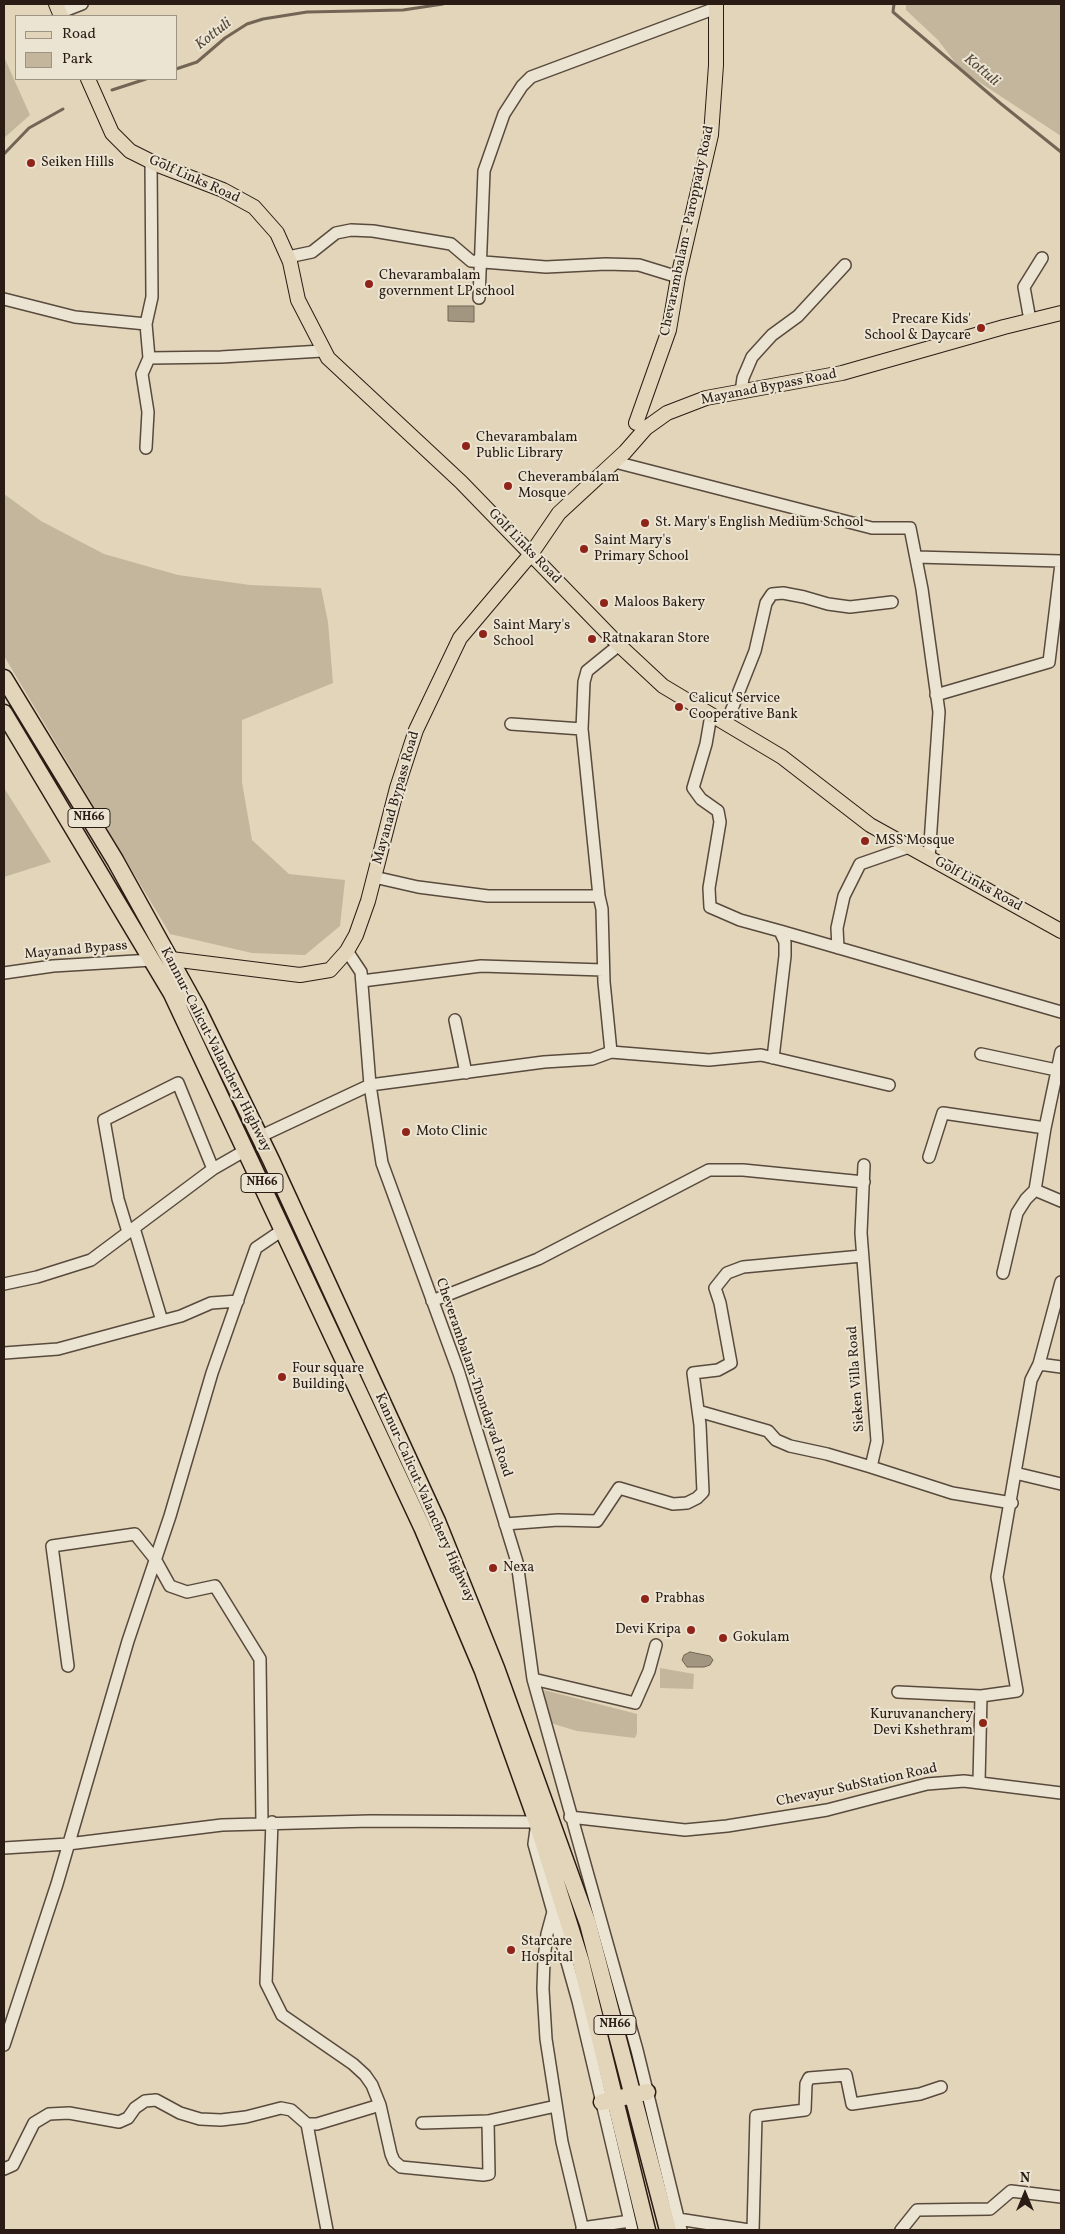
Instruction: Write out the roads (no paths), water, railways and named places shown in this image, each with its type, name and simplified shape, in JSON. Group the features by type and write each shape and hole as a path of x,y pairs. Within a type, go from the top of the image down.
{"highway":[{"name":"Kannur-Calicut-Valanchery Highway","path":"4,678 115,860 197,1008 437,1521 490,1651 554,1823 641,2093 676,2227"},
{"name":"Kannur-Calicut-Valanchery Highway","path":"4,713 172,994 284,1229 422,1527 483,1671 537,1822 581,1962 608,2101 647,2230"},
{"path":"608,2101 641,2093"}],"main road":[{"name":"Chevarambalam - Paroppady Road","path":"636,423 669,330 678,277 711,134 716,65 716,6"},
{"name":"Golf Links Road","path":"88,80 112,133 130,151 223,190 254,207 277,233 288,256 298,300 322,351 377,406 461,482 619,645 663,686 782,757 870,826 1061,932"},
{"name":"Mayanad Bypass Road","path":"171,960 300,975 330,970 347,951 356,935 374,877 397,788 416,730 460,638 531,554 559,513 615,462 646,428 667,414 706,398 842,373 1061,313"}],"street":[{"path":"59,11 82,4"},
{"path":"479,298 484,171 504,114 522,86 531,77 716,6"},
{"path":"146,448 148,412 142,374 149,358 146,324 152,297 151,161"},
{"path":"288,256 312,252 336,232 351,230 373,231 451,244 471,261 546,267 606,264 639,265 678,277"},
{"path":"1030,320 1024,287 1042,258"},
{"path":"741,392 743,378 752,357 772,335 798,316 845,265"},
{"path":"4,299 75,317 146,324"},
{"path":"149,358 220,357 322,351"},
{"path":"636,423 638,437"},
{"path":"625,452 636,423"},
{"path":"615,462 872,528 910,528 916,557 938,712 929,858"},
{"path":"916,557 1061,562 1049,662 936,695"},
{"path":"726,724 755,651 764,612 772,594 783,593 828,604 850,607 892,602"},
{"path":"610,1052 602,909 599,896 582,729 584,682 587,671 619,645"},
{"path":"711,714 706,744 692,788 701,799 718,811 720,822 709,888 710,906 740,920 1061,1012"},
{"path":"511,724 582,729"},
{"path":"838,948 837,928 844,896 860,864 909,847"},
{"path":"374,877 418,887 488,896 599,896"},
{"path":"773,1058 785,956 785,942 780,932"},
{"name":"Cheverambalam-Thondayad Road","path":"347,951 361,972 370,1085 382,1163 459,1373 517,1562 533,1679 570,1817 582,1847 641,2093"},
{"name":"Mayanad Bypass","path":"4,973 53,966 152,960"},
{"path":"362,981 481,966 604,970"},
{"path":"455,1020 466,1073"},
{"path":"259,1137 370,1085 544,1062 592,1059 610,1052 709,1060 761,1055 889,1085"},
{"path":"1003,1273 1018,1213 1026,1198 1035,1190 1045,1128 1059,1071 1061,1052"},
{"path":"981,1054 1059,1071"},
{"path":"162,1321 131,1230 118,1199 104,1120 178,1083 213,1170"},
{"path":"929,1157 943,1113 1045,1128"},
{"path":"4,1284 37,1277 91,1260 213,1170 246,1150"},
{"name":"Sieken Villa Road","path":"864,1165 860,1226 877,1441 871,1467"},
{"path":"432,1301 538,1259 709,1170 743,1170 864,1182"},
{"path":"1035,1190 1061,1201"},
{"path":"4,2045 68,1844 128,1640 170,1516 210,1381 256,1248 284,1229"},
{"path":"505,1524 558,1520 597,1521 619,1488 673,1504 687,1503 697,1498 703,1492 698,1411 693,1374 718,1370 731,1363 716,1288 727,1273 743,1267 862,1256"},
{"path":"898,1692 981,1696 1017,1691 997,1577 1012,1503 1015,1473 1031,1380 1039,1364 1061,1282"},
{"path":"4,1353 58,1349 181,1316 211,1302 238,1301"},
{"path":"1039,1364 1061,1367"},
{"path":"698,1411 768,1431 776,1440 790,1446 828,1454 952,1493 1012,1503"},
{"path":"1015,1473 1061,1484"},
{"path":"68,1666 52,1546 135,1534 155,1558 170,1586 187,1592 215,1586 260,1659 267,1822 266,1983 271,1996 282,2015 353,2064 365,2075 372,2085 380,2105 391,2154 394,2161 401,2167 483,2176 489,2174 488,2121"},
{"path":"533,1679 636,1703 649,1671 656,1645"},
{"path":"979,1782 981,1696"},
{"name":"Chevayur SubStation Road","path":"570,1817 685,1830 727,1826 827,1810 927,1784 964,1781 979,1782 1061,1793"},
{"path":"4,1848 68,1844 196,1827 267,1822 537,1822 534,1844 608,2101 631,2226 582,2229 562,2142 546,2039 543,1989 546,1934 553,1912"},
{"path":"753,2230 756,2116 805,2110 806,2084 809,2078 846,2075 852,2104 920,2094 941,2088"},
{"path":"4,2169 13,2165 34,2123 49,2114 69,2113 119,2122 128,2118 135,2108 145,2101 156,2100 180,2113 200,2119 246,2118 281,2108 291,2110 307,2124 327,2230"},
{"path":"307,2124 330,2121 380,2105"},
{"path":"422,2123 488,2121 556,2106"},
{"path":"901,2230 917,2210 990,2208 1011,2191 1061,2197"},
{"path":"676,2227 749,2230"}],"waterway":[{"name":"Kottuli","path":"178,68 197,62 225,38 247,24 263,19 307,12 403,10 443,4"},
{"name":"Kottuli","path":"894,4 893,12 1061,152"},
{"name":"Kottuli","path":"112,90 143,80"},
{"name":"Kottuli","path":"4,154 29,128 63,109"}],"place":[{"name":"Seiken Hills","path":"31,163"},
{"name":"Chevarambalam government LP school","path":"369,284"},
{"name":"Precare Kids' School & Daycare","path":"981,328"},
{"name":"Chevarambalam Public Library","path":"466,446"},
{"name":"Cheverambalam Mosque","path":"508,486"},
{"name":"St. Mary's English Medium School","path":"645,523"},
{"name":"Saint Mary's Primary School","path":"584,549"},
{"name":"Maloos Bakery","path":"604,603"},
{"name":"Saint Mary's School","path":"483,634"},
{"name":"Ratnakaran Store","path":"592,639"},
{"name":"Calicut Service Cooperative Bank","path":"679,707"},
{"name":"MSS Mosque","path":"865,841"},
{"name":"Moto Clinic","path":"406,1132"},
{"name":"Four square Building","path":"282,1377"},
{"name":"Nexa","path":"493,1568"},
{"name":"Prabhas","path":"645,1599"},
{"name":"Devi Kripa","path":"691,1630"},
{"name":"Gokulam","path":"723,1638"},
{"name":"Kuruvananchery Devi Kshethram","path":"983,1723"},
{"name":"Starcare Hospital","path":"511,1950"}]}
